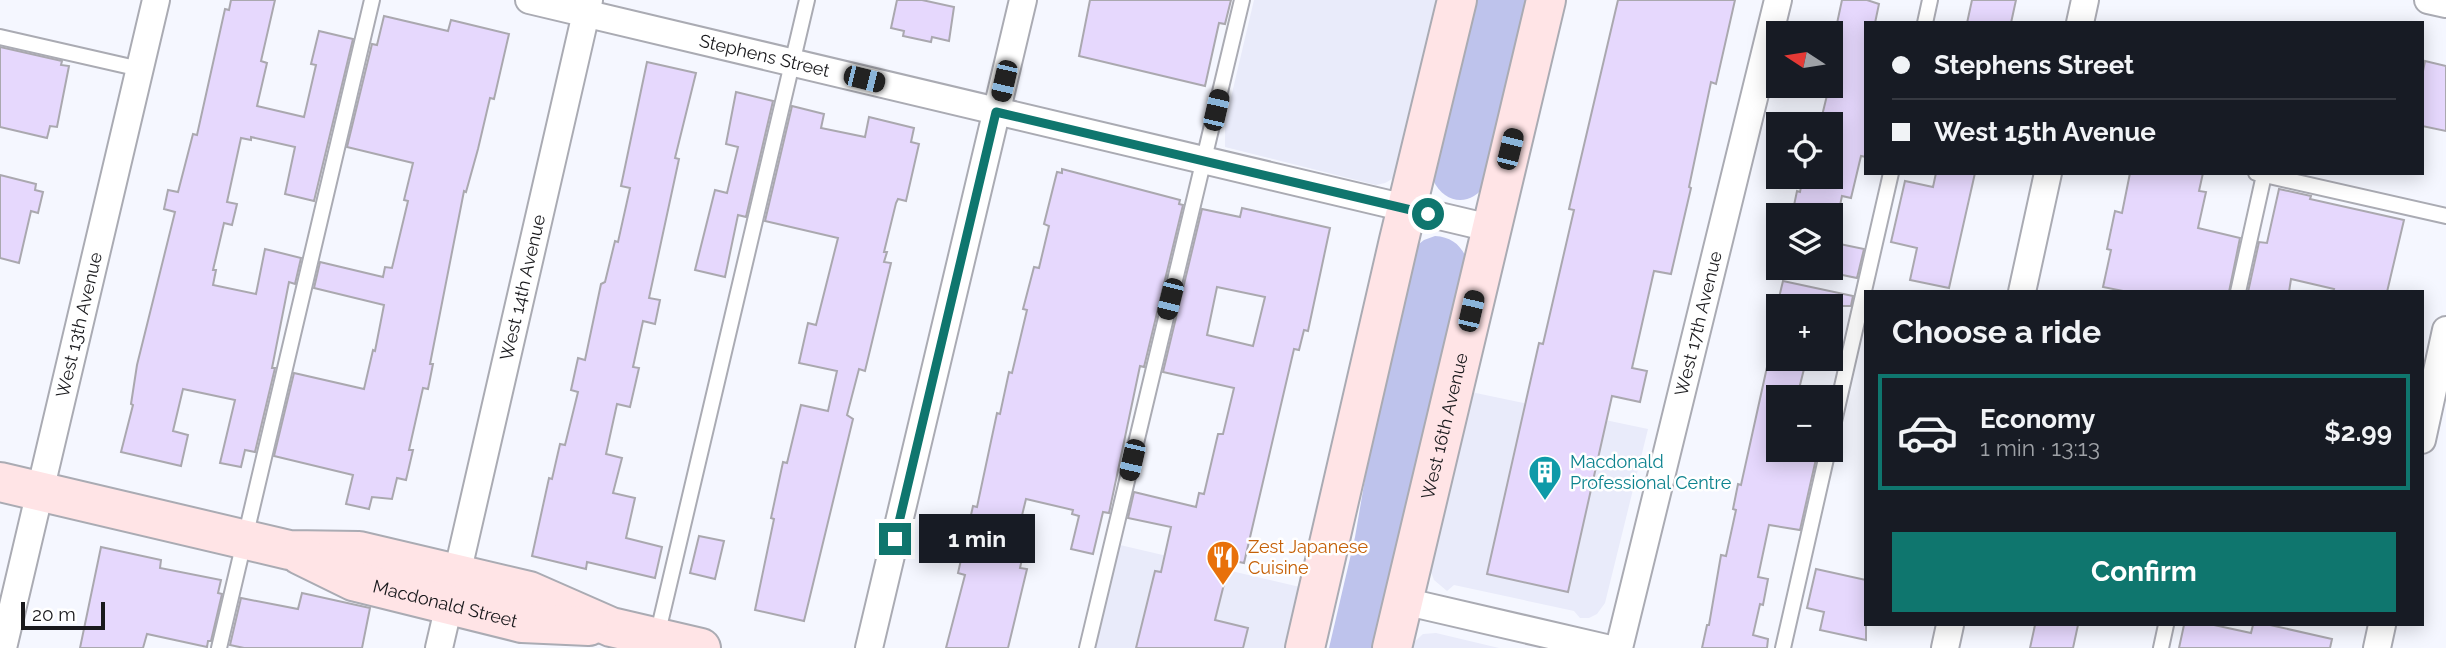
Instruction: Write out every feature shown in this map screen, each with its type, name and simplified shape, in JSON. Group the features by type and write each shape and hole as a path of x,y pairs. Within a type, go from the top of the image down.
{"main road":[{"path":"1305,648 1458,0"},
{"name":"West 16th Avenue","path":"1392,648 1546,0"},
{"name":"Macdonald Street","path":"0,482 289,550 354,582 453,590 522,623 611,627 655,643 701,648"}],"street":[{"name":"West 13th Avenue","path":"3,648 156,0"},
{"name":"Stephens Street","path":"529,0 587,7 792,62 996,112 1490,228"},
{"path":"869,648 1023,0"},
{"name":"West 17th Avenue","path":"1619,648 1778,0"},
{"path":"2080,21 2085,0"},
{"path":"2428,0 2446,4"},
{"name":"West 14th Avenue","path":"439,648 587,7"},
{"path":"2022,290 2048,175"},
{"path":"2424,431 2446,330"},
{"path":"1403,601 1606,648"},
{"path":"1945,648 1950,626"},
{"path":"2377,648 2382,626"}],"lane":[{"path":"219,648 372,0"},
{"path":"655,643 807,0"},
{"path":"1087,648 1242,0"},
{"path":"1925,21 1930,0"},
{"path":"0,37 140,69"},
{"path":"1864,290 1891,175"},
{"path":"2238,290 2260,175"},
{"path":"2264,175 2446,216"},
{"path":"1842,385 1864,291"},
{"path":"1783,648 1825,462"},
{"path":"2161,648 2166,626"}],"shaded area":[{"path":"1254,0 1445,0 1400,165 1394,178 1376,185 1225,147 1225,123"},
{"path":"1472,0 1530,0 1486,184 1473,197 1458,200 1444,194 1433,180"},
{"path":"1435,236 1454,242 1466,257 1375,648 1329,648 1355,537 1385,363 1415,247"},
{"path":"1471,392 1648,429 1605,603 1597,614 1580,618 1574,611 1454,585 1447,591 1434,580 1431,562"},
{"path":"1120,545 1300,587 1286,648 1094,648"},
{"path":"1436,633 1499,648 1408,648 1423,634"}],"building":[{"path":"231,0 275,0 261,61 267,63 257,106 304,117 316,65 311,64 319,31 353,39 314,201 285,194 295,147 251,137 251,140 241,138 227,202 237,204 232,225 224,223 213,270 216,270 213,285 256,294 265,249 301,258 295,284 289,282 272,368 275,368 255,452 245,450 241,467 220,463 235,400 183,389 173,431 188,435 181,466 121,452 133,405 137,365 175,212 164,209 168,190 178,192 193,134 197,135 225,9 229,10"},
{"path":"897,0 922,0 954,7 949,41 932,37 931,42 903,36 904,31 891,28"},
{"path":"1090,0 1231,0 1225,24 1219,23 1205,86 1079,56"},
{"path":"1618,0 1735,0 1716,84 1711,82 1671,274 1654,271 1632,368 1647,371 1640,402 1612,396 1568,592 1487,574 1539,343 1543,344 1574,210 1569,209"},
{"path":"1842,0 1867,0 1879,4 1875,21 1864,21 1864,157 1861,156 1851,198 1842,196 1841,203 1794,203 1797,191 1800,192 1801,189 1843,189 1843,112 1823,112 1826,98 1843,98 1843,21 1838,21"},
{"path":"1972,0 2016,0 2011,21 1967,21"},
{"path":"384,16 448,31 451,20 509,34 494,99 490,98 466,192 464,191 430,364 433,364 428,389 423,388 409,450 413,450 406,480 397,478 392,499 372,497 369,509 346,504 353,475 274,456 294,373 364,389 373,350 375,351 384,305 314,288 320,262 383,277 385,267 392,268 408,201 404,200 413,163 347,147 372,44 377,45"},
{"path":"0,47 62,61 61,65 69,66 57,127 50,126 47,138 0,127"},
{"path":"2425,61 2446,66 2446,131 2424,126"},
{"path":"647,62 696,73 675,158 679,159 649,298 660,300 655,324 643,321 633,367 639,368 630,407 617,404 606,454 622,458 613,493 635,498 626,538 662,547 655,578 587,562 586,569 532,556 549,478 552,479 560,444 565,445 578,392 571,390 578,358 585,360 601,284 605,282 615,241 618,242 630,188 621,186"},
{"path":"736,92 773,101 746,217 738,215 725,277 695,270 715,190 727,193 738,147 726,144"},
{"path":"792,106 824,114 821,128 865,137 869,117 914,128 911,142 919,144 906,201 898,199 896,203 884,252 887,252 884,262 891,263 865,371 859,369 847,415 853,419 804,621 755,610 783,462 787,463 801,405 828,411 837,371 799,363 808,323 816,325 838,238 765,221"},
{"path":"1062,169 1180,200 1179,204 1183,205 1144,367 1140,366 1109,513 1103,512 1093,554 1071,549 1079,516 1072,514 1073,510 1026,499 1014,548 1024,550 1020,568 1027,569 1008,648 946,648 965,575 958,573 973,506 977,507 997,413 1000,414 1009,372 1012,373 1027,310 1023,309 1034,267 1039,268 1049,226 1044,224 1057,172 1062,173"},
{"path":"0,175 36,184 35,190 43,192 38,213 31,211 19,263 0,258"},
{"path":"1936,175 1975,175 1949,288 1910,280 1917,248 1891,242 1905,181 1933,187"},
{"path":"2130,175 2203,175 2199,191 2206,192 2198,228 2240,238 2229,290 2118,290 2103,287 2111,250 2107,249 2115,211 2122,213"},
{"path":"2279,189 2311,196 2310,199 2404,220 2387,290 2334,290 2291,279 2289,290 2248,290 2259,242 2267,243"},
{"path":"1242,208 1330,228 1308,331 1304,330 1299,350 1294,349 1244,563 1230,560 1215,620 1248,628 1243,648 1136,648 1155,571 1161,572 1171,527 1128,518 1134,492 1196,507 1199,493 1204,494 1218,434 1223,434 1234,388 1163,372 1202,209 1240,217","holes":["1217,287 1265,297 1253,346 1207,335"]},
{"path":"1843,245 1864,249 1857,278 1843,275"},
{"path":"1783,281 1853,296 1851,306 1843,306 1843,294 1780,294"},
{"path":"1766,371 1804,371 1800,385 1766,385 1766,462 1815,462 1800,530 1769,525 1758,577 1768,579 1753,635 1768,639 1767,648 1702,648 1709,625 1721,555 1726,556 1736,510 1733,509 1738,484 1741,485"},
{"path":"699,536 724,541 715,579 690,573"},
{"path":"101,547 161,560 160,568 221,580 218,593 222,594 211,641 208,641 207,647 147,634 143,648 80,648"},
{"path":"1816,569 1864,580 1866,640 1820,630 1824,612 1807,608"},
{"path":"302,593 370,608 362,648 244,648 230,645 241,598 298,609"},
{"path":"2035,626 2078,626 2073,648 2030,648"},
{"path":"2184,626 2219,626 2251,633 2253,626 2274,626 2332,639 2330,648 2179,648"}],"place":[{"name":"Macdonald Professional Centre","path":"1545,502"},
{"name":"Zest Japanese Cuisine","path":"1223,587"}],"route":[{"path":"895,539 996,112 1428,214"}]}
